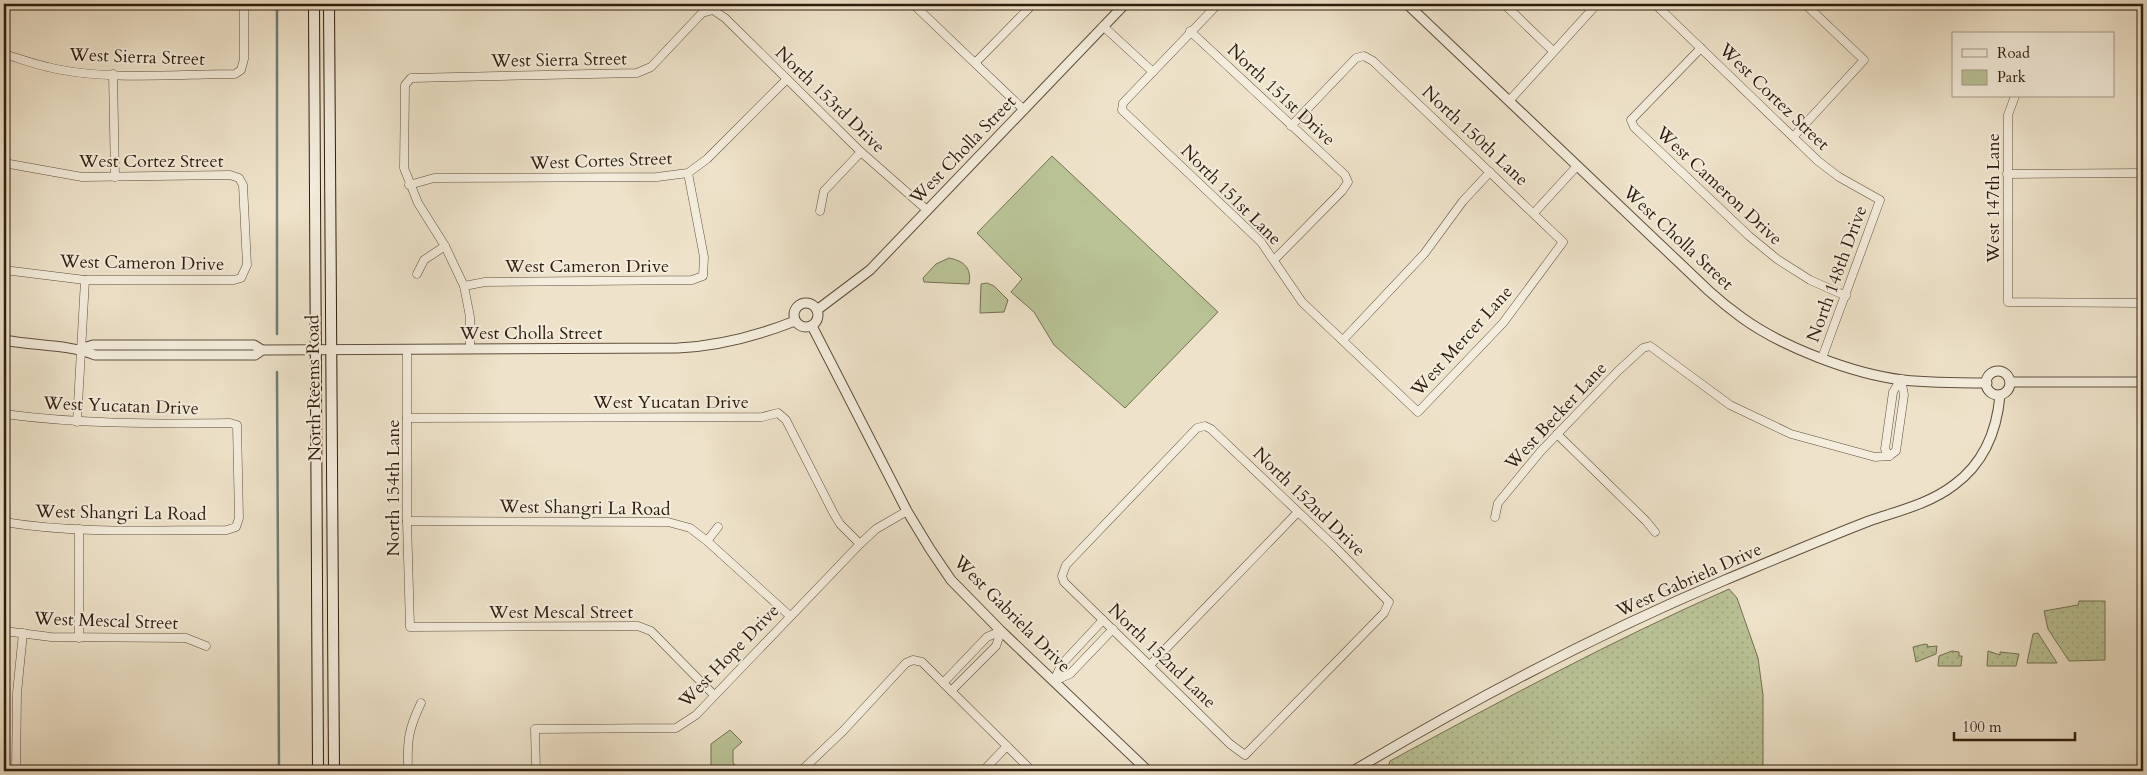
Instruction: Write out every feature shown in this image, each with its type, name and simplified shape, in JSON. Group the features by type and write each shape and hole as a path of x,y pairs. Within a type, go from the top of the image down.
{"main road":[{"name":"North Reems Road","path":"314,4 318,771"},
{"name":"North Reems Road","path":"329,4 334,771"}],"street":[{"name":"West Sierra Street","path":"4,54 48,68 113,74 235,74 241,70 244,59 244,4"},
{"path":"913,4 976,62 1024,110"},
{"path":"976,62 1033,4"},
{"name":"West Cholla Street","path":"817,310 870,270 1125,4"},
{"path":"1104,26 1153,72 1190,31 1218,4"},
{"name":"West Cholla Street","path":"1407,4 1709,291 1742,318 1773,336 1839,364 1901,380 1986,383"},
{"path":"1504,4 1553,51"},
{"path":"1509,101 1597,4"},
{"name":"West Cortez Street","path":"1655,4 1818,161 1839,177 1880,200"},
{"path":"1794,136 1864,60 1805,4"},
{"path":"2061,4 2143,5"},
{"name":"West Sierra Street","path":"409,185 404,168 405,85 411,78 637,73 651,67 702,13 713,10"},
{"name":"North 153rd Drive","path":"713,10 726,18 861,152 927,210"},
{"name":"North 151st Drive","path":"1190,31 1345,175 1348,182 1342,191 1274,260"},
{"name":"West Cameron Drive","path":"1702,48 1631,120 1634,127 1749,236 1777,259 1810,280 1846,296"},
{"name":"North 150th Lane","path":"1291,126 1356,58 1364,56 1373,60 1563,242"},
{"name":"North 151st Lane","path":"1153,72 1123,103 1122,110 1261,242 1302,302 1418,412"},
{"path":"113,74 115,177"},
{"name":"West Cortes Street","path":"409,185 434,178 657,177 688,172 707,159 787,79"},
{"name":"West 147th Lane","path":"2014,98 2008,115 2008,302 2143,303"},
{"path":"820,211 824,191 861,152"},
{"name":"West Cortez Street","path":"4,163 82,177 230,176 239,178 243,185 247,265 245,271"},
{"path":"1534,213 1577,166"},
{"name":"West Cameron Drive","path":"464,286 485,282 692,280 703,276 705,269 688,172"},
{"path":"1342,340 1424,254 1463,201 1490,172"},
{"path":"2008,174 2143,172"},
{"path":"409,185 445,246 464,286 470,317 470,349"},
{"name":"North 148th Drive","path":"1822,358 1880,200"},
{"name":"West Mercer Lane","path":"1418,412 1503,323 1563,242"},
{"path":"416,274 424,260 445,246"},
{"name":"West Cameron Drive","path":"4,270 85,280 234,280 241,278 245,271"},
{"path":"77,422 85,280"},
{"path":"802,304 811,304 817,310 817,320 812,326 801,326 796,321 796,309 802,304"},
{"name":"West Cholla Street","path":"4,340 31,345 80,349 93,345 254,344 262,350 698,347 752,337 796,321"},
{"name":"West Gabriela Drive","path":"812,326 907,511 930,550 951,580 1001,631 1148,771"},
{"name":"West Becker Lane","path":"1495,517 1498,503 1557,434 1624,365 1643,348 1650,346 1730,404 1791,434 1875,457 1888,456"},
{"name":"North 154th Lane","path":"407,350 407,521 410,627"},
{"path":"1996,371 2007,375 2010,382 2008,390 2000,395 1991,392 1986,383 1989,376 1996,371"},
{"path":"1901,380 1904,395 1896,451 1888,456 1885,449 1893,392 1901,380"},
{"path":"2010,382 2143,382"},
{"name":"West Gabriela Drive","path":"1352,771 1434,724 1624,626 1731,577 1835,534 1924,502 1946,491 1964,476 1983,454 1996,421 2000,395"},
{"name":"West Yucatan Drive","path":"408,418 762,416 778,413 786,420 840,524 860,544"},
{"name":"West Yucatan Drive","path":"4,414 77,422 230,423 237,425 239,518 236,527"},
{"name":"North 152nd Drive","path":"1062,576 1066,565 1197,428 1205,426 1210,429 1298,512 1390,602 1384,613 1245,755"},
{"path":"1557,434 1655,532"},
{"name":"West Hope Drive","path":"536,771 535,729 676,728 696,715 860,544 876,529 907,511"},
{"path":"1150,665 1298,512"},
{"name":"West Shangri La Road","path":"407,521 668,522 690,528 707,541 790,616"},
{"name":"West Shangri La Road","path":"4,522 26,526 79,529 227,530 236,527"},
{"path":"707,541 718,527"},
{"path":"79,529 79,638"},
{"name":"North 152nd Lane","path":"1062,576 1064,582 1230,744 1245,755"},
{"path":"1054,681 1061,665 1103,620"},
{"name":"West Mescal Street","path":"410,627 638,626 651,631 714,695"},
{"path":"1054,681 1070,674 1113,629"},
{"name":"West Mescal Street","path":"4,631 79,638 186,638 206,646"},
{"path":"943,683 987,637 1001,631"},
{"path":"951,691 996,646 1001,631"},
{"path":"16,771 17,693 23,633"},
{"path":"970,654 979,663"},
{"path":"801,771 843,731 906,663 913,660 922,662 1032,771"},
{"path":"408,771 407,741 410,725 421,703"},
{"path":"983,771 1007,746"}],"green space":[{"path":"1052,156 1218,312 1125,408 1054,345 1034,312 1011,292 1022,279 977,233"},
{"path":"949,258 959,261 966,266 970,278 969,284 924,282 923,278 936,264"},
{"path":"987,283 994,286 1008,300 1004,312 980,313 981,284"},
{"path":"1729,589 1737,598 1758,658 1763,695 1763,771 1387,771 1390,761 1558,671"},
{"path":"2079,601 2105,601 2105,660 2069,661 2048,629 2044,611 2078,605"},
{"path":"2038,633 2057,663 2027,663 2033,634"},
{"path":"2141,638 2143,638 2143,738 2140,738"},
{"path":"1928,645 1927,647 1937,646 1936,654 1916,662 1913,647"},
{"path":"1952,651 1959,652 1959,656 1962,656 1961,666 1938,666 1939,656"},
{"path":"1988,651 2000,655 2000,652 2019,654 2016,666 1987,666"},
{"path":"730,730 742,742 733,750 733,763 742,771 711,771 711,744"},
{"path":"1932,768 1932,771 1782,771 1782,769"}],"waterway":[{"path":"277,4 277,334"},
{"path":"277,372 279,771"}]}
